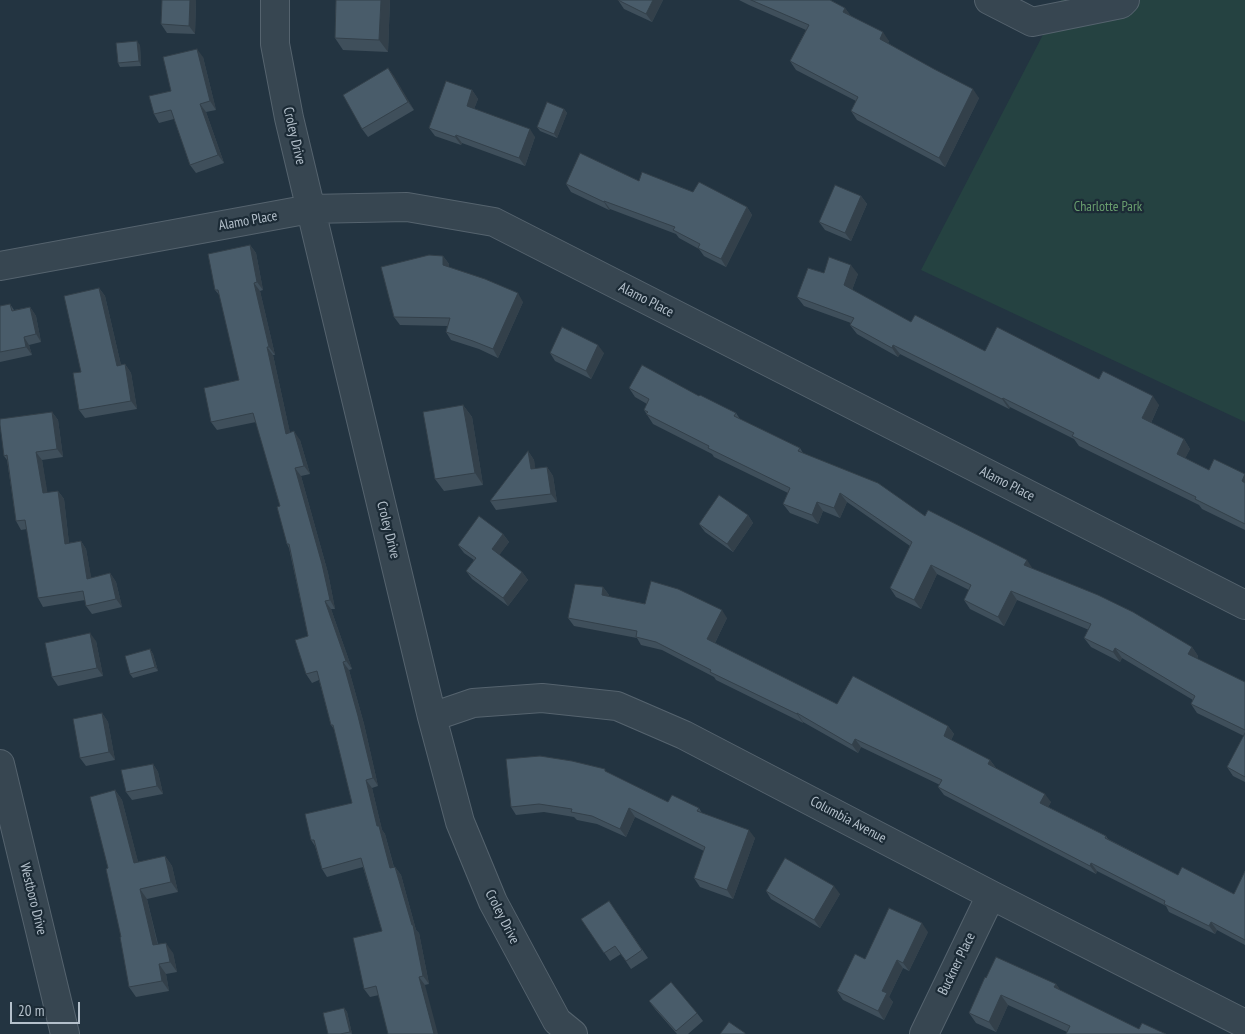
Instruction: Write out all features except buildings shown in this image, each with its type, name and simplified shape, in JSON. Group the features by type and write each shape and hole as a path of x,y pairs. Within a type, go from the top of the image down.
{"street":[{"name":"Croley Drive","path":"274,0 275,44 289,118 432,717 460,822 493,902 562,1030"},
{"path":"989,0 1032,22 1121,4 1125,0"},
{"name":"Alamo Place","path":"0,266 310,209 407,207 494,222 1245,605"},
{"name":"Columbia Avenue","path":"432,717 473,703 542,698 617,706 684,735 991,895 1245,1024"},
{"name":"Westboro Drive","path":"0,764 65,1034"},
{"name":"Buckner Place","path":"924,1034 991,895"}],"green space":[{"name":"Charlotte Park","path":"1061,0 1245,0 1245,422 921,270"}]}
